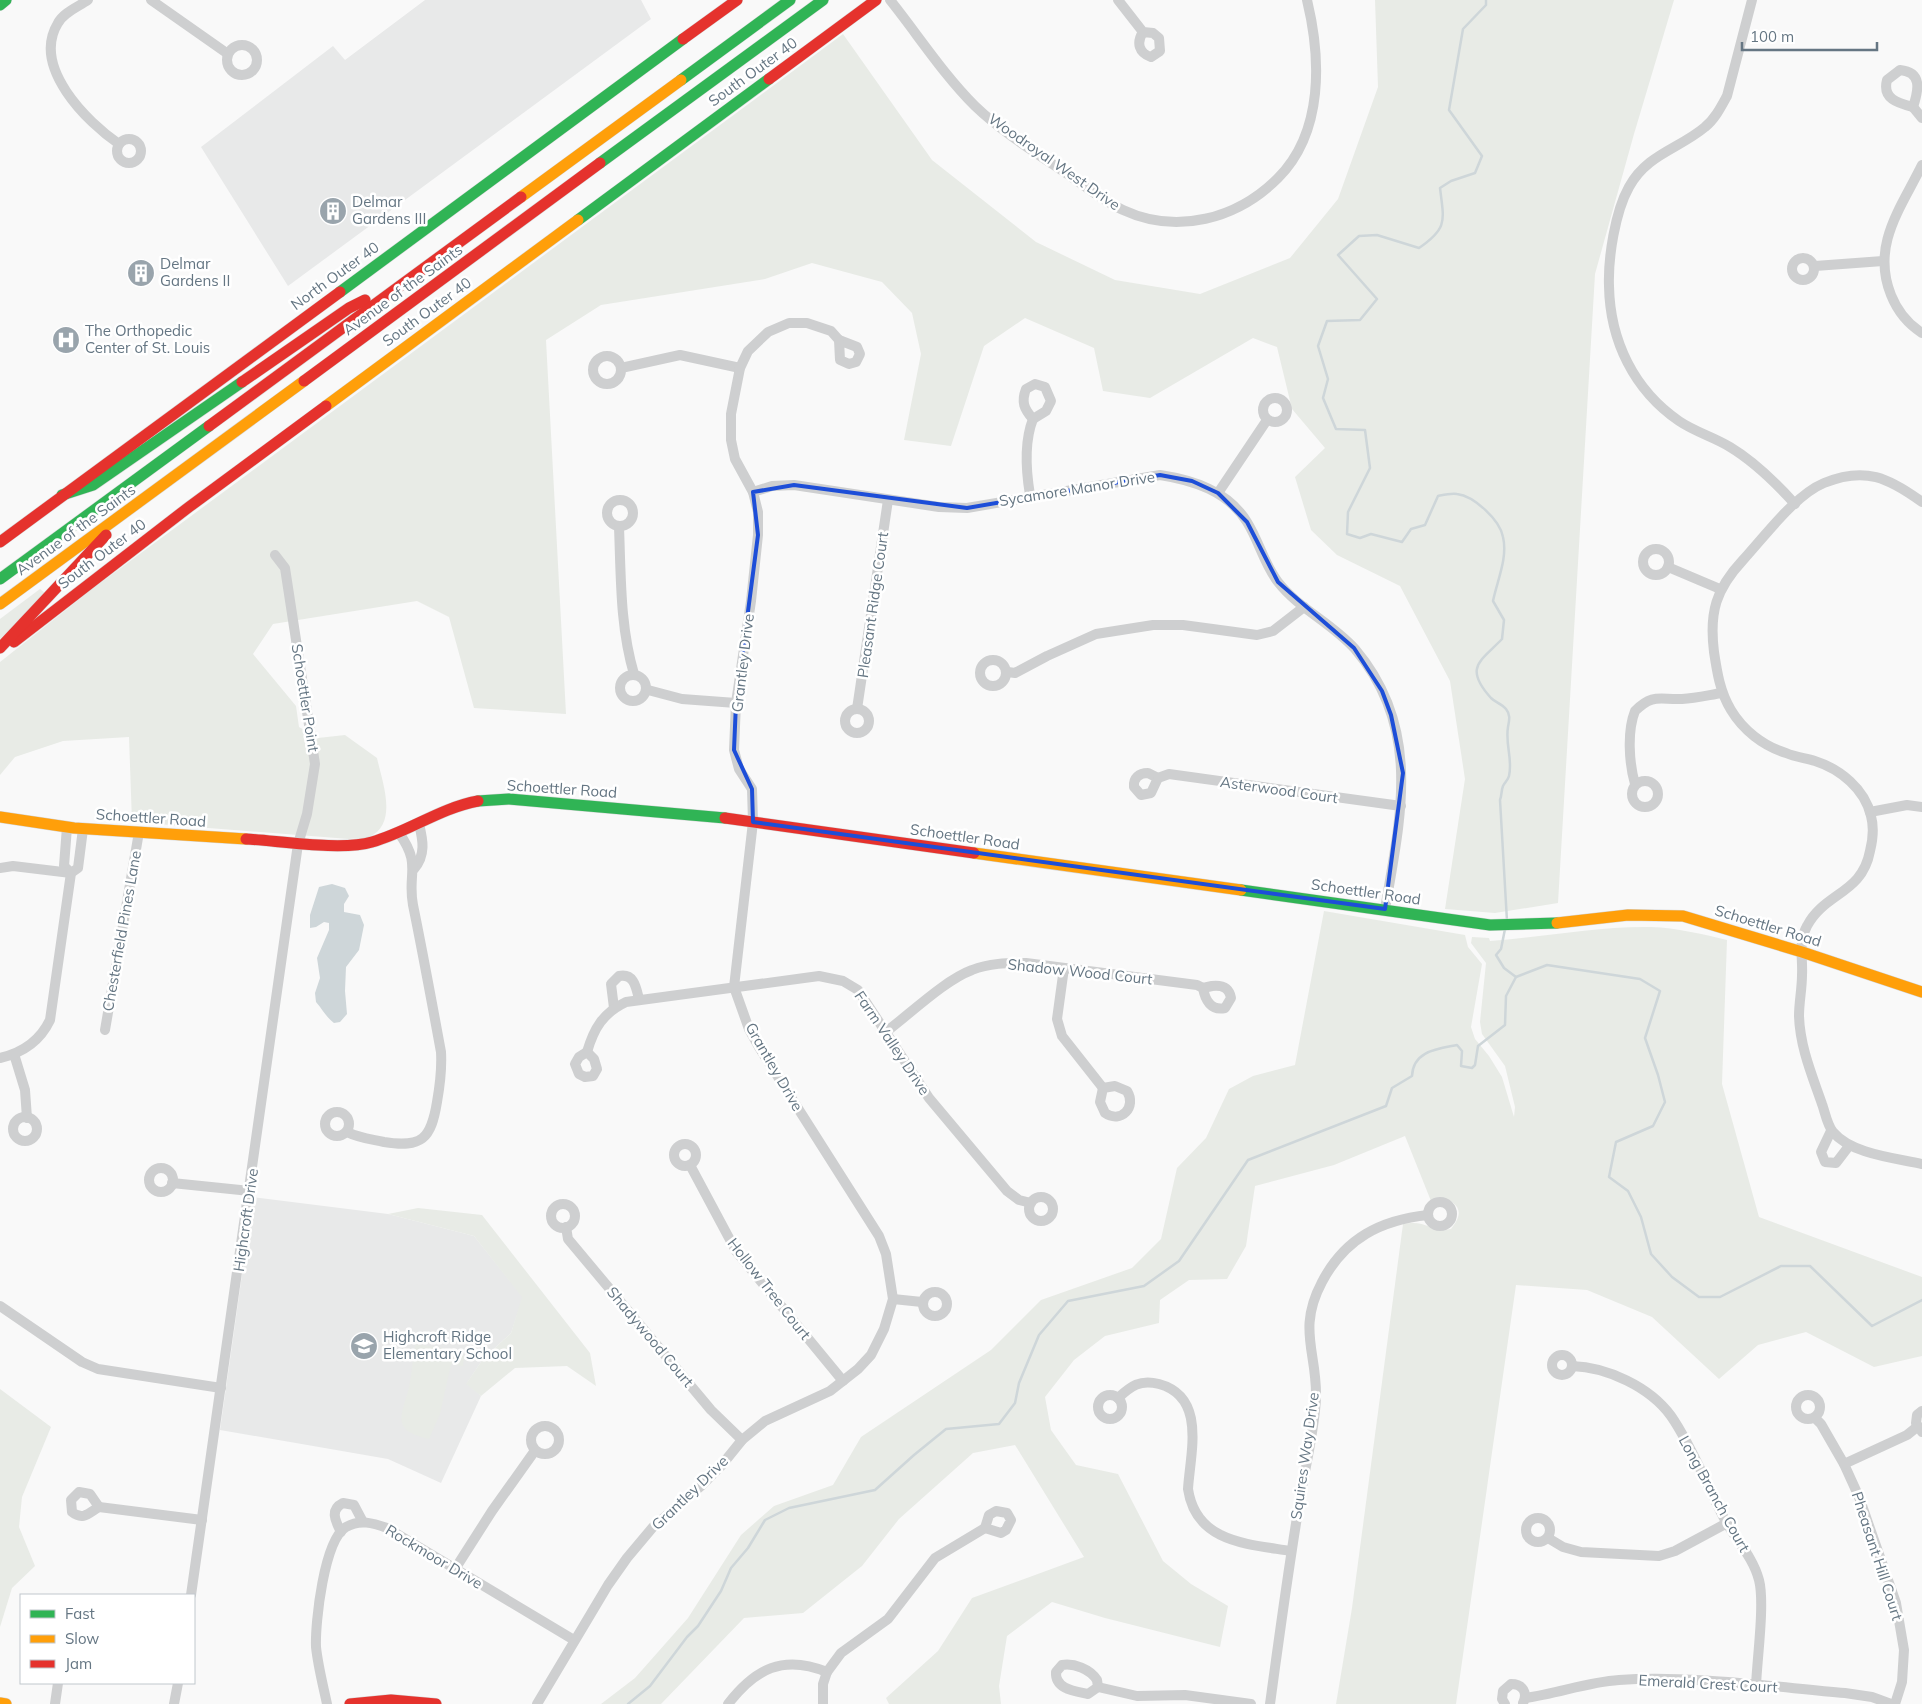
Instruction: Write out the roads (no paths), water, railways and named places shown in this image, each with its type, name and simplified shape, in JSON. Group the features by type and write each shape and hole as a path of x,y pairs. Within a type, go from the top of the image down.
{"main road":[{"path":"0,5 6,0"},
{"name":"North Outer 40","path":"0,542 737,0"},
{"name":"Avenue of the Saints","path":"0,579 790,0"},
{"name":"Avenue of the Saints","path":"0,604 823,0"},
{"name":"South Outer 40","path":"0,653 152,534 876,0"},
{"path":"62,495 93,484 349,308 408,280"},
{"path":"0,648 130,509"},
{"name":"Schoettler Road","path":"0,817 83,829 298,844 355,846 368,844 399,833 469,802 486,799 509,799 713,816 1384,909 1472,923 1510,926 1540,925 1628,915 1683,916 1802,952 1922,992"},
{"path":"350,1704 391,1700 436,1704"},
{"path":"0,1703 6,1704"}],"street":[{"path":"88,0 67,13 58,22 53,34 52,48 55,68 78,108 98,128 119,144"},
{"path":"151,0 228,54"},
{"name":"Woodroyal West Drive","path":"890,0 960,90 976,107 1032,151 1122,210 1163,222 1185,223 1211,218 1239,208 1263,194 1282,175 1298,152 1311,123 1315,100 1316,78 1311,18 1307,0"},
{"path":"1118,0 1143,32"},
{"path":"1752,0 1727,96 1721,106 1706,126 1661,152 1644,167 1630,186 1620,208 1610,267 1610,310 1619,346 1640,385 1680,422 1730,447 1746,458 1764,472 1795,504"},
{"path":"1912,107 1922,118"},
{"path":"1922,166 1891,225 1883,261 1885,275 1894,300 1907,320 1922,333"},
{"path":"1815,266 1883,261"},
{"name":"Grantley Drive","path":"537,1704 608,1585 642,1540 722,1466 742,1440 765,1421 810,1401 843,1381 858,1369 871,1355 884,1329 893,1299 886,1254 879,1236 759,1047 749,1029 734,987 753,822 752,789 740,769 734,750 736,704 758,535 758,512 753,492 734,459 731,440 731,414 740,368 748,351 757,340 768,332 789,323 807,323 831,331 838,340"},
{"path":"621,368 680,355 740,368"},
{"path":"1030,495 1026,470 1029,436 1033,419"},
{"path":"1218,493 1268,420"},
{"path":"1922,502 1886,479 1865,474 1844,476 1817,486 1795,504 1729,575 1720,589 1715,605 1712,631 1722,693 1730,710 1748,731 1764,744 1786,753 1816,761 1839,772 1854,785 1870,812 1873,826 1868,864 1861,876 1823,904 1808,923 1801,939 1800,1034 1805,1055 1832,1131 1849,1146 1922,1164"},
{"name":"Sycamore Manor Drive","path":"753,492 772,486 794,485 939,507 967,508 1030,495 1160,475 1192,481 1218,493 1247,522 1269,570 1288,594 1337,631 1354,648 1370,669 1392,715 1403,773 1401,806 1384,909"},
{"name":"Pleasant Ridge Court","path":"857,709 888,500"},
{"path":"619,528 624,628 634,674 643,679 648,690"},
{"name":"Schoettler Point","path":"275,555 285,568 315,764 307,814 298,844"},
{"path":"1668,567 1720,589"},
{"path":"1008,672 1016,673 1047,656 1096,634 1154,625 1183,625 1257,635 1273,631 1304,607"},
{"path":"634,674 621,681 622,696 634,701 640,699 648,690"},
{"path":"648,690 682,698 736,704"},
{"path":"1635,784 1632,769 1631,732 1635,711 1651,699 1663,696 1679,699 1722,693"},
{"name":"Asterwood Court","path":"1158,778 1169,774 1401,806"},
{"path":"1870,812 1907,805 1922,807"},
{"path":"414,868 421,861 422,854 419,824"},
{"path":"67,827 64,866 71,873"},
{"path":"0,868 13,866 71,873 78,868 83,829"},
{"name":"Chesterfield Pines Lane","path":"106,1030 139,832"},
{"path":"347,1132 358,1138 403,1145 416,1142 425,1137 435,1120 441,1076 441,1052 413,904 414,868 409,847 399,833"},
{"name":"Highcroft Drive","path":"191,1594 298,844"},
{"path":"0,1058 28,1047 46,1028 53,1012 71,873"},
{"name":"Shadow Wood Court","path":"887,1031 971,970 1001,963 1026,963 1197,985 1203,988"},
{"path":"1064,968 1057,1019 1062,1036 1103,1088"},
{"path":"614,1008 611,984 619,976 627,976 633,980 639,999"},
{"name":"Farm Valley Drive","path":"587,1052 598,1024 614,1008 639,999 819,976 832,977 858,990 930,1098 952,1127 1008,1191 1019,1200 1031,1204"},
{"path":"14,1054 25,1090 27,1118"},
{"path":"1832,1131 1821,1152 1825,1162 1836,1163 1849,1146"},
{"name":"Hollow Tree Court","path":"690,1165 736,1250 843,1381"},
{"path":"172,1182 250,1191"},
{"name":"Squires Way Drive","path":"1270,1704 1291,1551 1316,1398 1308,1336 1315,1297 1335,1262 1364,1234 1387,1222 1403,1217 1428,1214"},
{"name":"Shadywood Court","path":"566,1228 568,1239 711,1410 742,1440"},
{"path":"893,1299 922,1302"},
{"path":"0,1306 82,1362 98,1369 220,1388"},
{"name":"Long Branch Court","path":"1572,1366 1591,1367 1617,1375 1662,1406 1674,1423 1726,1522 1746,1552 1759,1581 1761,1598 1756,1686"},
{"path":"1118,1398 1131,1386 1140,1382 1161,1385 1180,1396 1186,1403 1193,1424 1188,1489 1189,1499 1199,1518 1212,1531 1235,1542 1291,1551"},
{"path":"1844,1464 1919,1429 1916,1419 1922,1411"},
{"name":"Pheasant Hill Court","path":"1814,1418 1821,1424 1844,1464 1859,1497 1900,1620 1904,1668 1895,1704"},
{"path":"455,1569 492,1510 534,1452"},
{"path":"327,1704 318,1659 316,1632 328,1560 341,1532 346,1528 364,1522 354,1505 343,1503 336,1508 335,1512 341,1532"},
{"path":"99,1507 202,1520"},
{"name":"Rockmoor Drive","path":"364,1522 387,1528 574,1640"},
{"path":"1548,1538 1563,1547 1581,1552 1659,1556 1675,1551 1726,1522"},
{"path":"823,1704 823,1684 827,1672 842,1653 888,1619 935,1558 985,1528"},
{"path":"728,1704 741,1687 763,1671 794,1663 811,1666 827,1672"},
{"name":"Emerald Crest Court","path":"1505,1704 1502,1699 1502,1691 1511,1684 1522,1687 1524,1701 1582,1684 1646,1679 1845,1693 1891,1704"},
{"path":"54,1704 58,1684"},
{"path":"174,1704 178,1684"},
{"path":"1098,1687 1137,1696 1185,1695 1251,1704"}],"waterway":[{"path":"1486,0 1486,5 1463,29 1449,110 1482,156 1475,173 1451,181 1440,188 1442,223 1435,235 1419,248 1377,235 1359,236 1338,255 1377,299 1360,320 1327,321 1318,346 1328,379 1323,398 1336,429 1365,430 1370,468 1348,512 1347,534 1360,538 1371,534 1402,542 1411,529 1425,525 1438,496 1452,494 1464,496 1478,504 1492,516 1501,530 1504,553 1493,601 1504,620 1502,639 1482,659 1478,665 1477,672 1478,679 1483,687 1491,698 1508,711 1509,716 1507,740 1510,770 1509,777 1502,788 1500,800 1507,921"},
{"path":"1505,929 1501,949 1496,955 1504,968 1516,977 1547,965 1640,979 1660,991 1645,1038 1665,1102 1653,1126 1616,1142 1609,1177 1628,1191 1641,1217 1651,1254 1672,1277 1699,1297 1720,1297 1781,1266 1810,1266 1872,1326 1922,1300"},
{"path":"628,1704 650,1686 687,1637 698,1626 721,1591 731,1568 748,1548 765,1520 789,1508 875,1490 946,1429 999,1424 1015,1403 1019,1383 1039,1335 1068,1301 1144,1286 1179,1261 1248,1160 1386,1106 1392,1088 1412,1076 1413,1068 1421,1056 1434,1050 1457,1045 1462,1051 1461,1066 1472,1068 1475,1065 1478,1046 1505,1025 1506,996 1516,977"}],"place":[{"name":"Delmar Gardens III","path":"333,211"},
{"name":"Delmar Gardens II","path":"141,273"},
{"name":"The Orthopedic Center of St. Louis","path":"66,340"},
{"name":"Highcroft Ridge Elementary School","path":"364,1346"}]}
